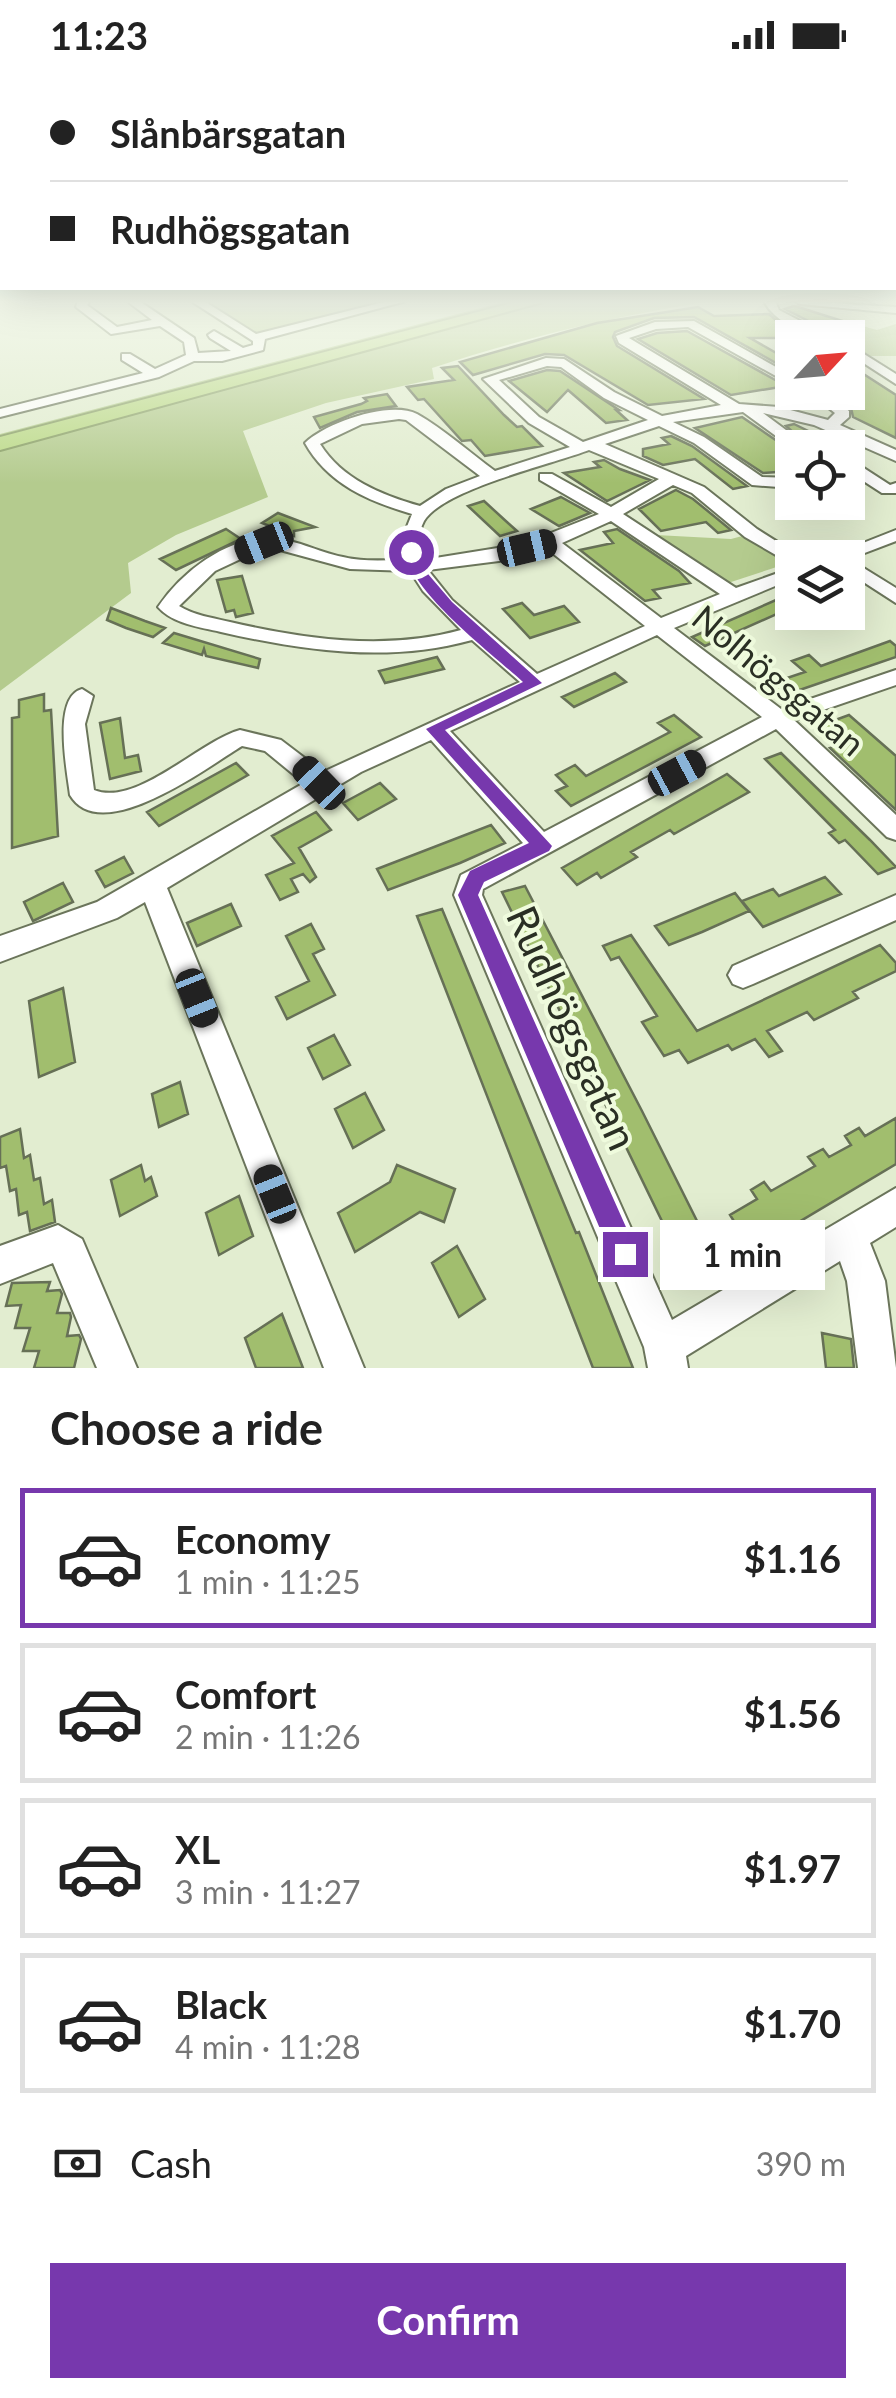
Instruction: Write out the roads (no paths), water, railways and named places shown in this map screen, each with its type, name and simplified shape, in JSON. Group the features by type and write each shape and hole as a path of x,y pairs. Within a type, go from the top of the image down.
{"highway":[{"path":"0,430 263,362"},
{"path":"0,444 311,362"}],"street":[{"path":"135,362 154,374"},
{"path":"0,413 154,374 182,362"},
{"path":"556,362 490,379 534,420 589,447 698,490 751,533 775,547"},
{"path":"559,362 608,395 698,440 758,482 775,482"},
{"path":"654,362 776,430"},
{"path":"868,362 896,380"},
{"path":"534,683 434,590 416,564 410,538 422,512 451,493 663,422 741,408 782,412 830,425 895,455"},
{"path":"830,425 842,417 839,410"},
{"path":"422,512 370,494 339,474 312,443 374,417 401,414 410,416 492,478"},
{"path":"865,463 895,455"},
{"path":"865,477 887,490"},
{"path":"546,478 612,514 733,595"},
{"path":"476,632 454,639 374,646 299,643 241,633 177,614 168,607 175,594 196,576 264,543 277,543 342,562 452,562 550,542 612,514 671,479"},
{"path":"865,546 896,535"},
{"name":"Nolhögsgatan","path":"550,542 630,608 778,718 896,830"},
{"path":"865,576 896,597"},
{"path":"0,949 88,919 152,885 319,783 534,683 775,579"},
{"name":"Rudhögsgatan","path":"666,1358 468,895 477,877 778,718 896,677"},
{"path":"82,696 74,724 82,795 89,802 126,801 239,738 284,752 319,783"},
{"path":"434,729 542,846"},
{"path":"152,885 344,1368"},
{"path":"743,975 896,907"},
{"path":"666,1358 896,1206"},
{"path":"848,1235 866,1281 878,1368"},
{"path":"0,1265 38,1247 58,1243 69,1252 118,1368"}]}
